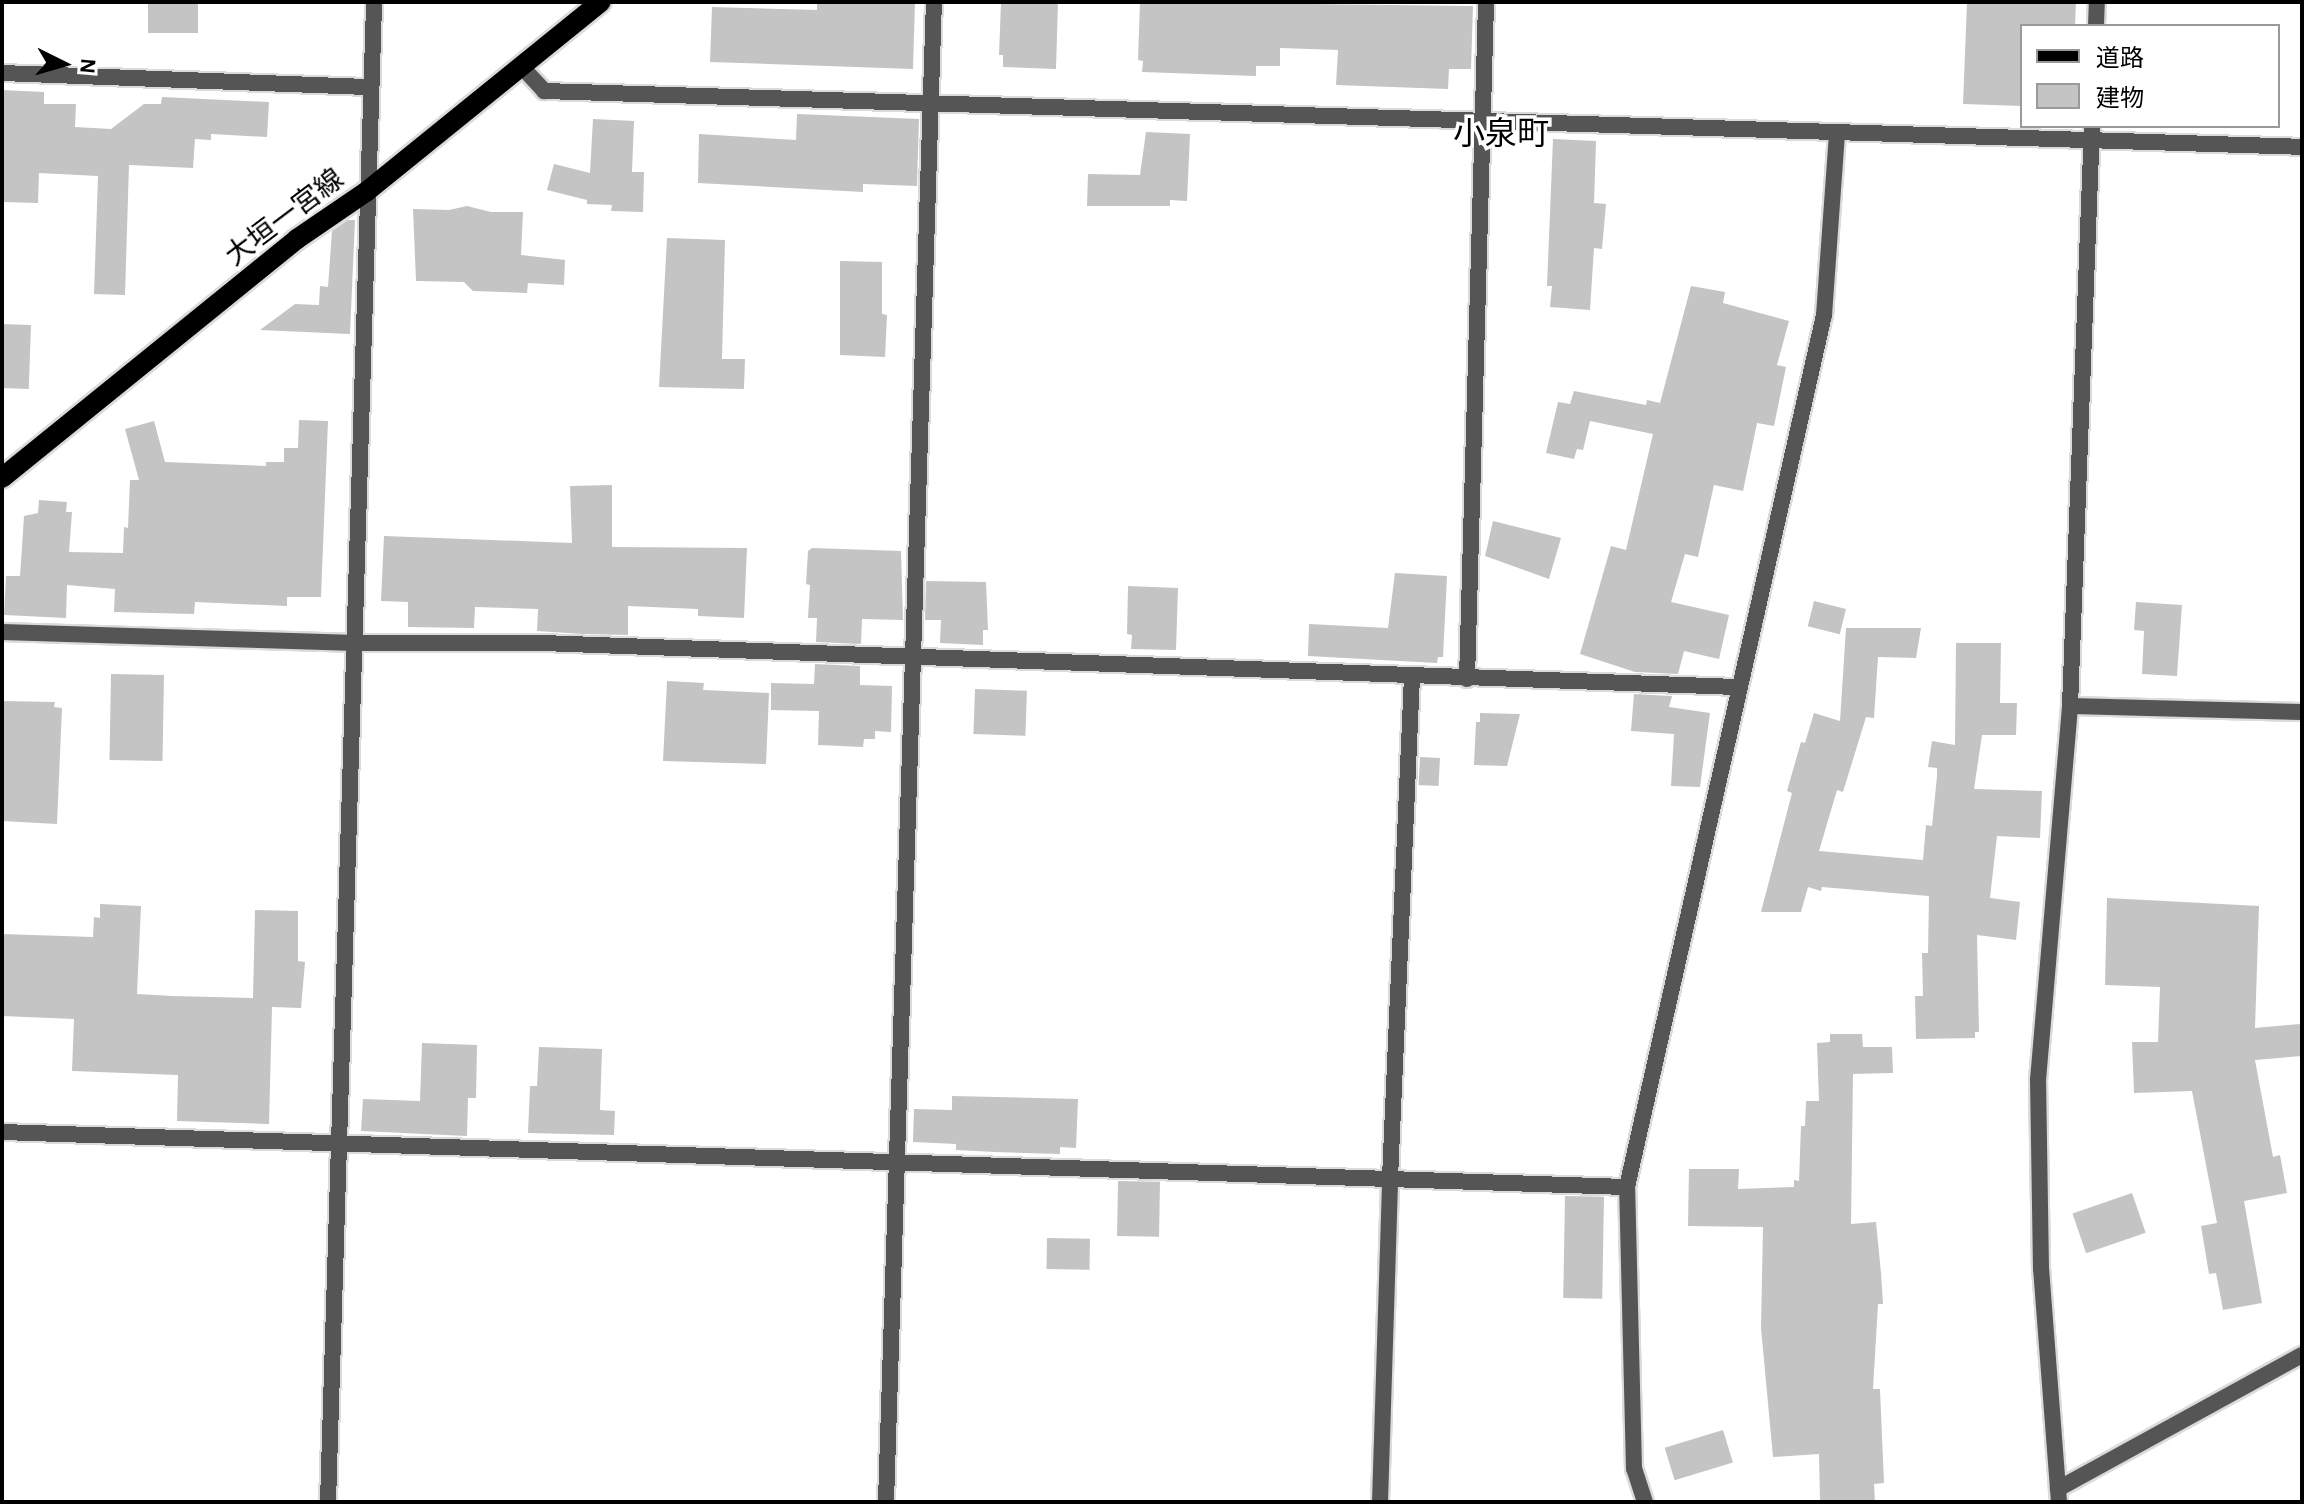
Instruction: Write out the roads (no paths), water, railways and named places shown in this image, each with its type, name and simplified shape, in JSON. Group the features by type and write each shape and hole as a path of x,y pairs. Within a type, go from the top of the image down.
{"main road":[{"name":"大垣一宮線","path":"2,478 297,239 366,192 601,2"}],"street":[{"path":"328,1502 374,2"},
{"path":"886,1502 934,2"},
{"path":"1467,679 1486,2"},
{"path":"2096,24 2097,2"},
{"path":"522,67 544,91 1837,132 2092,133 2302,147"},
{"path":"2,73 371,87"},
{"path":"1645,1502 1634,1469 1627,1187 1824,315 1837,132"},
{"path":"2092,133 2070,706 2038,1080 2041,1269 2058,1496 2302,1355"},
{"path":"2,632 356,643 542,643 1739,687"},
{"path":"1380,1502 1390,1178 1412,677"},
{"path":"2070,706 2302,712"},
{"path":"2,1132 1627,1187"}],"district":[{"name":"小泉町","path":"1501,134"}]}
